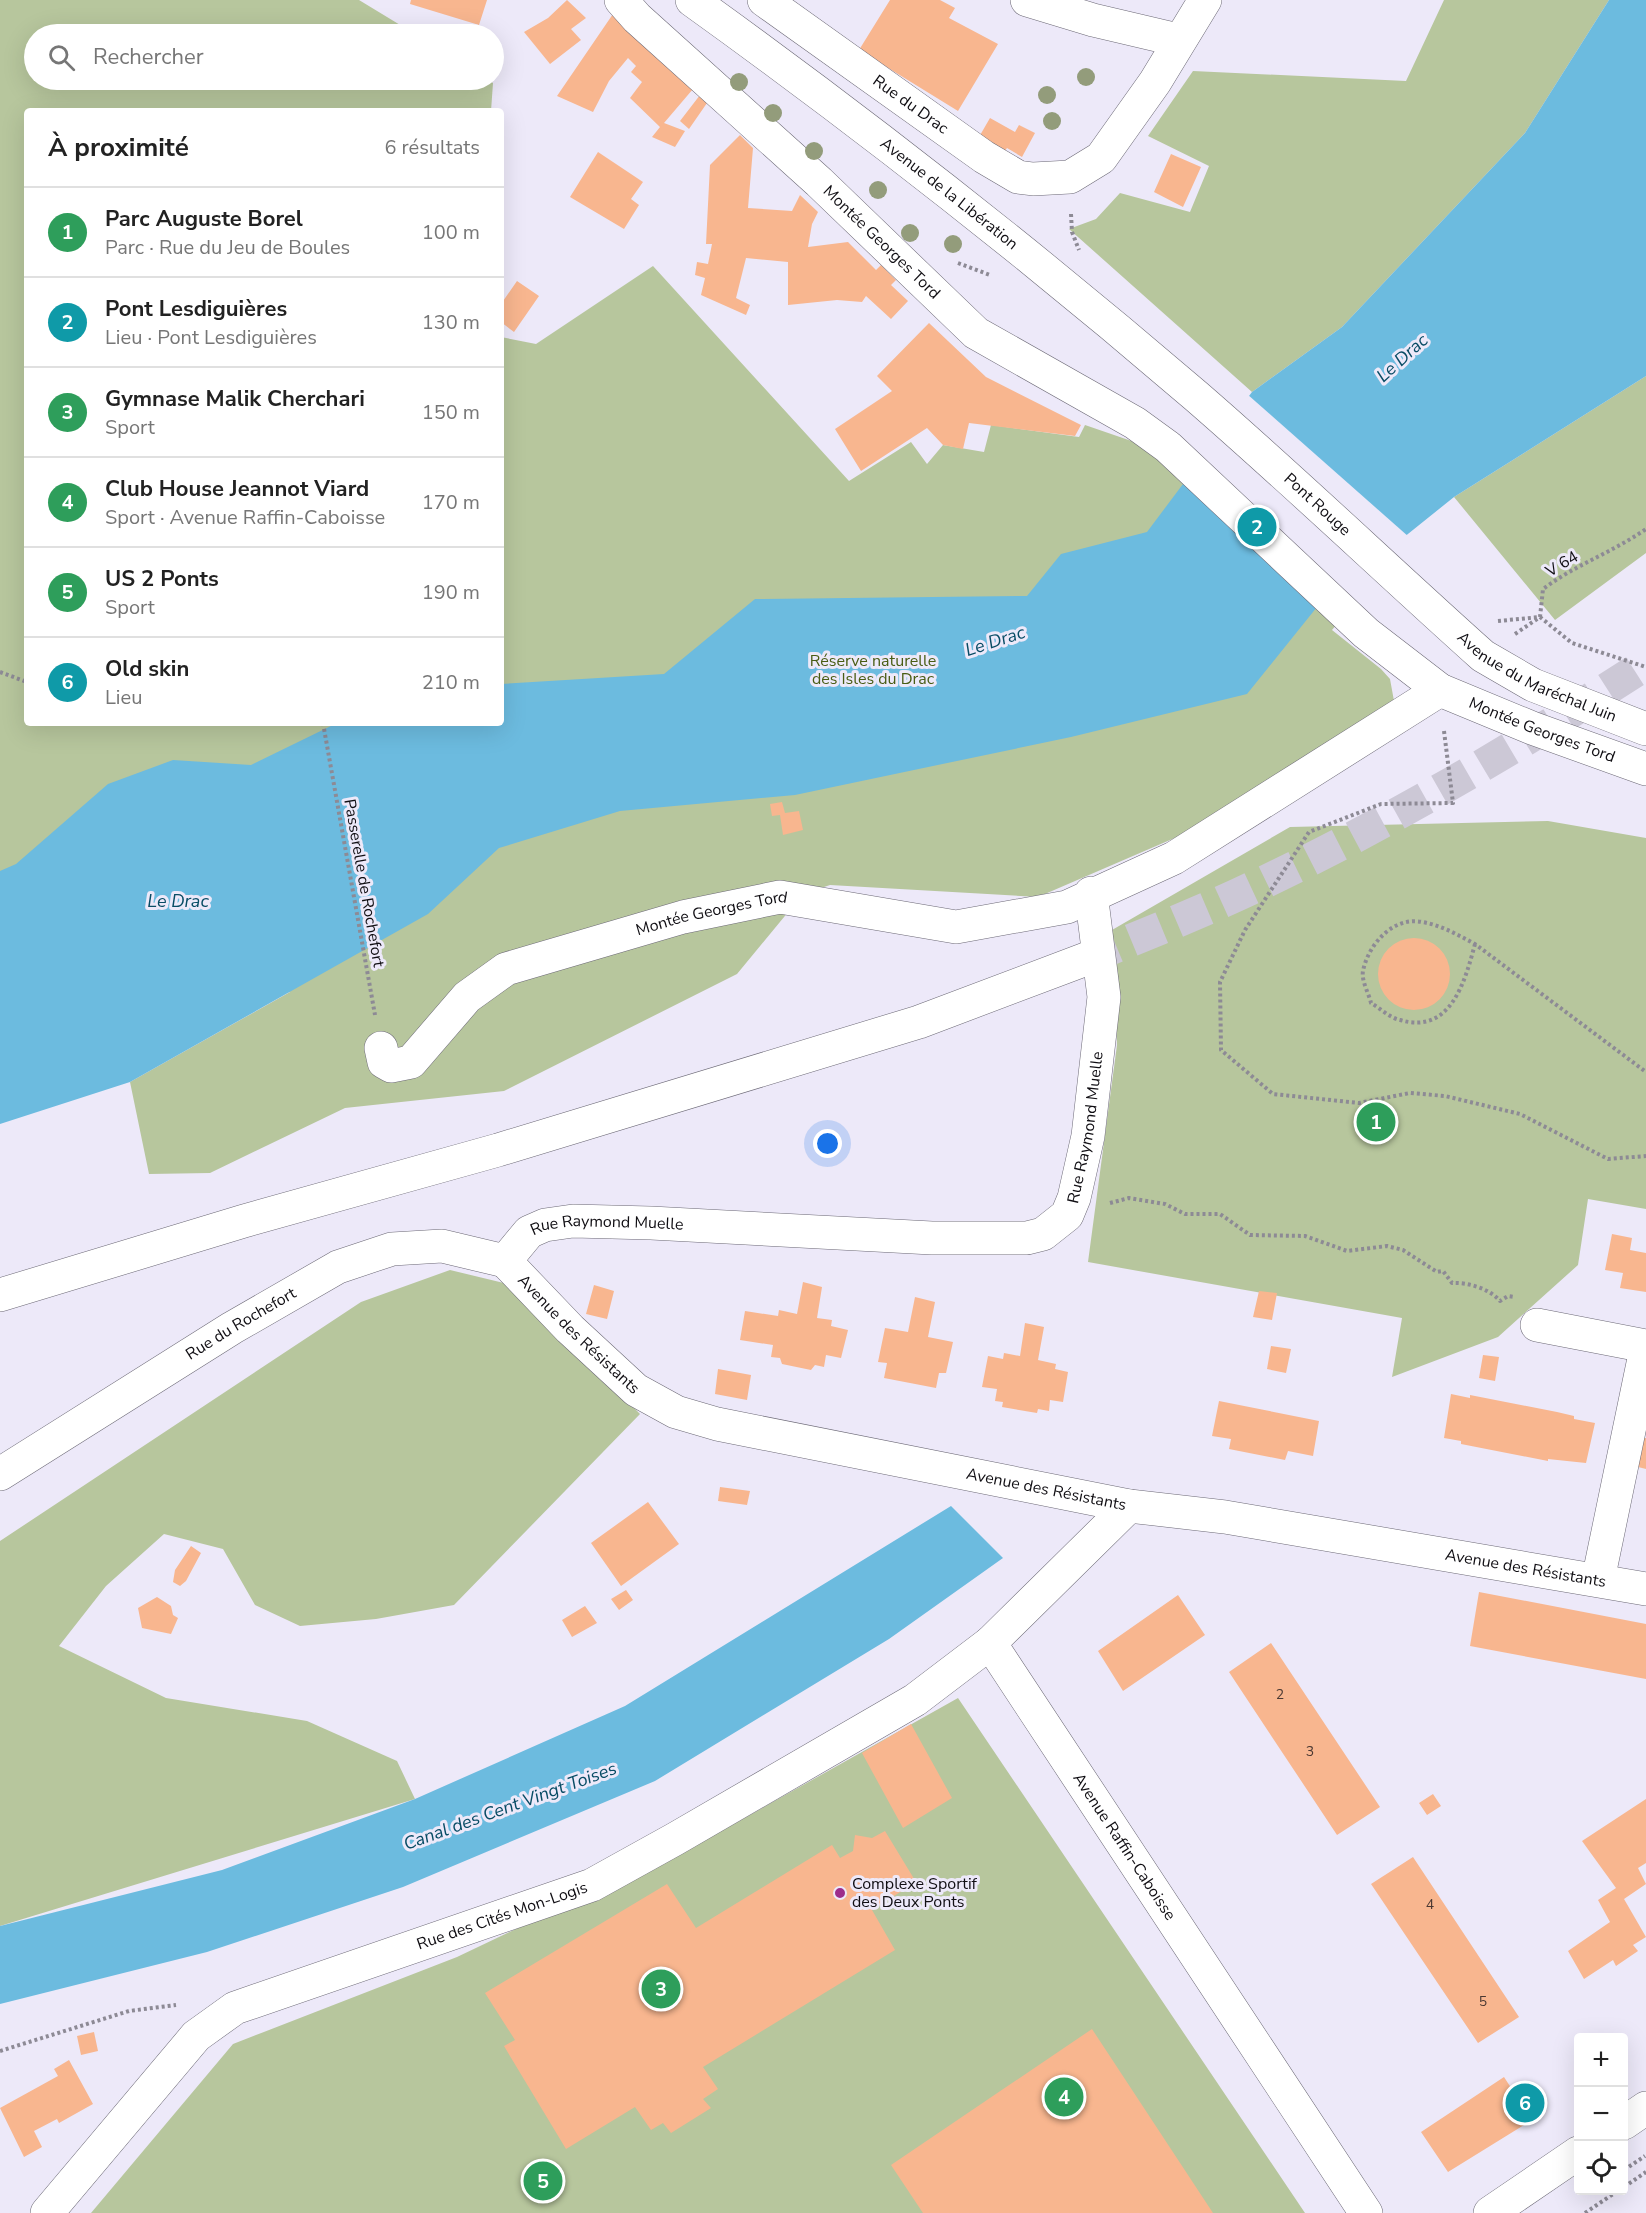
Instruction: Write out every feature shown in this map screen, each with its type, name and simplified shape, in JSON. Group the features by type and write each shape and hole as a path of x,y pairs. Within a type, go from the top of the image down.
{"main road":[{"name":"Montée Georges Tord","path":"621,0 637,18 819,182 976,333 1135,423 1167,447 1365,633 1440,690 1532,728 1646,769"},
{"name":"Avenue de la Libération","path":"693,0 828,98 1088,305 1197,398"},
{"name":"Rue du Drac","path":"764,0 1004,170 1018,177 1033,179 1070,177 1101,158 1155,82 1178,40 1204,0"},
{"path":"1027,0 1093,20 1178,40"},
{"name":"Pont Rouge","path":"1197,398 1435,613"},
{"name":"Avenue du Maréchal Juin","path":"1435,613 1483,656 1533,685 1646,729"},
{"path":"1091,893 1174,858 1440,690"},
{"name":"Montée Georges Tord","path":"381,1048 384,1062 391,1066 411,1062 429,1044 467,997 506,969 683,916 780,897 956,927 1067,907 1091,893"},
{"name":"Rue Raymond Muelle","path":"505,1261 529,1233 545,1225 573,1221 932,1238 1027,1238 1043,1234 1067,1215 1074,1198 1088,1136 1104,997 1091,893"},
{"path":"0,1295 244,1221 498,1150 919,1022 1086,959"},
{"name":"Rue du Rochefort","path":"0,1474 231,1328 338,1267 392,1249 442,1246 505,1261"},
{"name":"Avenue des Résistants","path":"505,1261 570,1329 636,1390 676,1412 717,1424 1129,1506 1225,1517 1646,1589"},
{"path":"1537,1325 1646,1347 1598,1580"},
{"path":"990,1643 1129,1506"},
{"name":"Rue des Cités Mon-Logis","path":"47,2213 196,2036 235,2008 592,1885 915,1700 990,1643"},
{"name":"Avenue Raffin-Caboisse","path":"990,1643 1366,2213"},
{"path":"1628,2120 1646,2108"},
{"path":"1490,2213 1574,2156"}],"path":[{"path":"1070,177 1072,232 1083,259"},
{"name":"V 64","path":"1540,617 1543,590 1566,572 1616,549 1646,529"},
{"path":"1483,656 1540,617"},
{"path":"1495,621 1540,617 1572,643 1646,667"},
{"path":"0,672 24,681"},
{"path":"1440,690 1453,803 1381,804 1309,832 1245,930 1220,982 1221,1050 1273,1094 1359,1103 1410,1093 1445,1096 1520,1114 1608,1159 1646,1156"},
{"name":"Passerelle de Rochefort","path":"324,726 381,1048"},
{"path":"1474,944 1464,984 1445,1012 1420,1022 1398,1020 1371,1003 1362,973 1371,949 1389,928 1420,921 1449,930 1474,944 1646,1072"},
{"path":"1074,1198 1110,1203 1129,1198 1165,1204 1185,1214 1220,1214 1250,1235 1305,1236 1347,1251 1387,1246 1403,1250 1437,1272 1443,1271 1452,1282 1464,1282 1479,1287 1500,1301 1511,1295 1525,1302 1537,1325"},
{"path":"0,2051 129,2011 177,2004"},
{"path":"1628,2167 1646,2155"},
{"path":"1628,2184 1646,2172"},
{"path":"1585,2213 1611,2195"}],"green space":[{"name":"Réserve naturelle des Isles du Drac","path":"0,0 359,0 399,24 24,24 24,90 492,90 491,108 24,108 24,726 504,726 504,338 536,344 653,266 849,481 911,442 927,464 943,445 984,452 991,425 1079,437 1085,425 1146,446 1337,624 1332,630 1381,669 1390,679 1394,701 1258,802 1038,897 830,885 803,894 737,974 504,1091 345,1108 210,1173 149,1174 130,1082 290,992 0,1042"},
{"path":"1444,0 1609,0 1525,133 1342,327 1252,392 1069,229 1096,219 1120,193 1190,212 1209,166 1148,136 1193,71 1406,81"},
{"path":"1646,376 1646,553 1555,620 1454,497"},
{"path":"1548,821 1646,838 1646,1209 1588,1199 1578,1265 1498,1337 1392,1377 1402,1318 1088,1262 1117,1045 1112,930 1290,827"},
{"path":"450,1270 516,1286 640,1414 454,1605 376,1619 300,1626 255,1605 223,1549 164,1534 106,1586 59,1646 166,1698 307,1721 397,1761 415,1799 0,1926 0,1541 361,1302"},
{"name":"Complexe Sportif des Deux Ponts","path":"958,1698 1305,2213 91,2213 233,2044 457,1957 723,1830"}],"water":[{"name":"Le Drac","path":"1609,0 1646,0 1646,376 1454,497 1317,607 1247,694 1071,737 795,795 620,811 499,848 428,914 130,1082 0,1124 0,871 16,864 108,784 173,760 251,765 331,726 504,726 504,684 664,674 755,599 1027,596 1061,554 1147,532 1252,392 1342,327 1525,133"},
{"name":"Canal des Cent Vingt Toises","path":"951,1506 1003,1558 889,1639 655,1781 403,1887 207,1952 0,2004 0,1926 222,1870 415,1799 625,1706"}],"pier":[{"path":"1247,394 1409,537 1320,609 1182,480"}],"building":[{"path":"411,0 487,0 479,24 410,4"},
{"path":"567,0 586,18 571,29 581,40 550,64 524,32 548,18"},
{"path":"890,0 940,0 955,8 949,18 998,44 958,111 859,50"},
{"path":"615,11 693,89 664,123 685,131 675,147 652,137 660,127 630,98 642,82 631,72 636,66 628,58 609,81 593,112 557,96"},
{"path":"700,95 707,103 689,129 680,121"},
{"path":"990,118 1015,132 1019,125 1035,133 1022,157 1007,148 1004,152 979,137"},
{"path":"740,135 753,148 748,208 792,211 800,195 818,212 812,224 808,247 848,242 876,270 881,265 896,280 891,285 908,301 891,319 866,296 862,302 837,300 788,305 788,262 746,258 736,298 750,305 746,315 701,295 705,278 695,275 697,262 708,264 712,244 706,244 710,165"},
{"path":"598,152 643,182 631,199 639,205 624,229 570,197"},
{"path":"1171,154 1201,167 1183,207 1154,192"},
{"path":"517,281 539,296 514,332 504,324 504,300"},
{"path":"929,323 986,377 1081,425 1075,436 969,423 963,449 943,445 927,428 861,471 835,429 892,391 877,376"},
{"path":"782,802 785,813 799,811 803,830 783,835 780,815 772,816 770,804"},
{"path":"1414,938 1434,944 1444,954 1450,974 1444,994 1434,1004 1414,1010 1394,1004 1384,994 1378,974 1384,954 1394,944"},
{"path":"1612,1234 1632,1238 1630,1250 1646,1253 1646,1292 1620,1288 1623,1273 1605,1270"},
{"path":"803,1282 822,1287 817,1318 832,1320 831,1326 848,1330 841,1358 826,1355 824,1367 815,1365 811,1370 782,1364 780,1358 771,1357 773,1345 740,1340 745,1311 778,1316 779,1310 797,1314"},
{"path":"594,1285 614,1291 607,1319 586,1314"},
{"path":"1259,1291 1277,1293 1272,1320 1253,1317"},
{"path":"915,1297 935,1302 928,1337 953,1342 946,1373 939,1373 936,1388 884,1378 887,1363 878,1362 885,1328 908,1332"},
{"path":"1025,1323 1044,1327 1038,1360 1056,1364 1055,1369 1068,1372 1063,1402 1050,1400 1049,1411 1038,1409 1037,1413 1002,1407 1003,1402 995,1401 997,1389 982,1387 988,1356 1003,1359 1004,1353 1020,1356"},
{"path":"1271,1346 1291,1349 1286,1373 1267,1369"},
{"path":"1483,1355 1499,1357 1495,1381 1479,1378"},
{"path":"718,1369 751,1375 747,1400 715,1394"},
{"path":"1451,1394 1470,1398 1470,1395 1557,1412 1574,1416 1574,1419 1595,1423 1586,1463 1548,1459 1548,1461 1461,1444 1461,1441 1444,1438"},
{"path":"1219,1401 1319,1421 1313,1456 1288,1451 1285,1460 1229,1449 1231,1439 1212,1436"},
{"path":"1643,1438 1646,1438 1646,1469 1638,1467"},
{"path":"720,1487 750,1491 747,1505 718,1501"},
{"path":"648,1502 679,1544 621,1586 591,1543"},
{"path":"191,1546 201,1553 186,1581 180,1586 173,1582 175,1570"},
{"path":"626,1590 633,1600 619,1610 611,1599"},
{"path":"1479,1592 1646,1624 1646,1679 1470,1646"},
{"path":"1178,1595 1205,1635 1123,1691 1098,1651"},
{"path":"157,1597 171,1606 173,1615 178,1618 171,1634 142,1628 138,1608"},
{"path":"585,1606 597,1623 572,1637 562,1620"},
{"path":"1271,1643 1380,1807 1337,1835 1229,1672"},
{"path":"911,1724 952,1798 903,1828 862,1753"},
{"path":"1433,1794 1441,1806 1427,1815 1419,1803"},
{"path":"1646,1799 1646,1863 1638,1868 1646,1884 1624,1899 1646,1937 1633,1945 1638,1951 1616,1966 1613,1960 1584,1979 1568,1951 1610,1922 1598,1900 1616,1888 1582,1841"},
{"path":"885,1831 916,1882 872,1910 895,1950 703,2067 718,2089 703,2099 711,2108 671,2133 663,2123 651,2130 635,2107 566,2149 504,2046 515,2040 485,1993 667,1884 696,1928 832,1845 840,1858 853,1851 855,1835 872,1838"},
{"path":"1413,1857 1519,2017 1478,2043 1371,1884"},
{"path":"1092,2029 1213,2213 923,2213 891,2165"},
{"path":"94,2032 98,2051 81,2055 77,2036"},
{"path":"69,2060 93,2104 59,2123 57,2119 34,2131 42,2147 24,2157 0,2108 58,2076 54,2069"},
{"path":"1504,2077 1532,2120 1448,2172 1421,2132"}],"tunnel":[{"path":"1086,959 1218,903 1343,843 1446,787 1547,727 1646,664"}],"place":[{"name":"Pont Lesdiguières","path":"1257,527"},
{"name":"Parc Auguste Borel","path":"1376,1122"},
{"name":"Complexe Sportif des Deux Ponts","path":"840,1893"},
{"name":"Gymnase Malik Cherchari","path":"661,1989"},
{"name":"Club House Jeannot Viard","path":"1064,2097"},
{"name":"Old skin","path":"1525,2103"},
{"name":"US 2 Ponts","path":"543,2181"}]}
